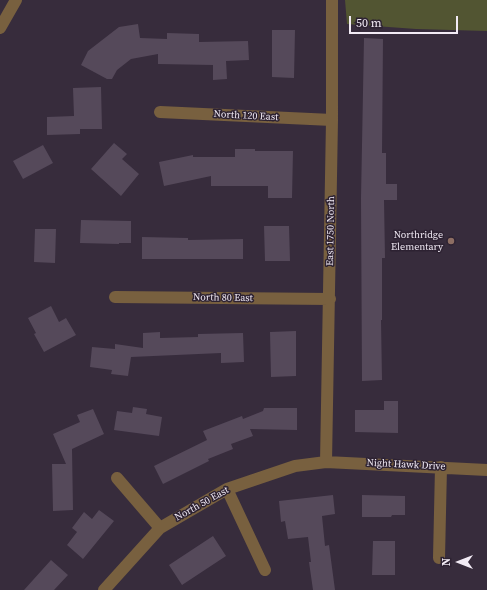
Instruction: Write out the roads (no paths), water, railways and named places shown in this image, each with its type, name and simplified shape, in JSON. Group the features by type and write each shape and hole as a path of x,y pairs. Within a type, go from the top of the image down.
{"street":[{"path":"0,28 16,0"},
{"name":"East 1750 North","path":"326,462 330,300 332,0"},
{"name":"North 120 East","path":"160,112 332,120"},
{"name":"North 80 East","path":"116,297 330,300"},
{"name":"Night Hawk Drive","path":"326,462 487,470"},
{"name":"North 50 East","path":"104,590 160,528 227,489 295,466 326,462"},
{"path":"440,558 441,467"},
{"path":"117,478 160,528"},
{"path":"227,489 265,570"}],"place":[{"name":"Northridge Elementary","path":"451,241"}]}
